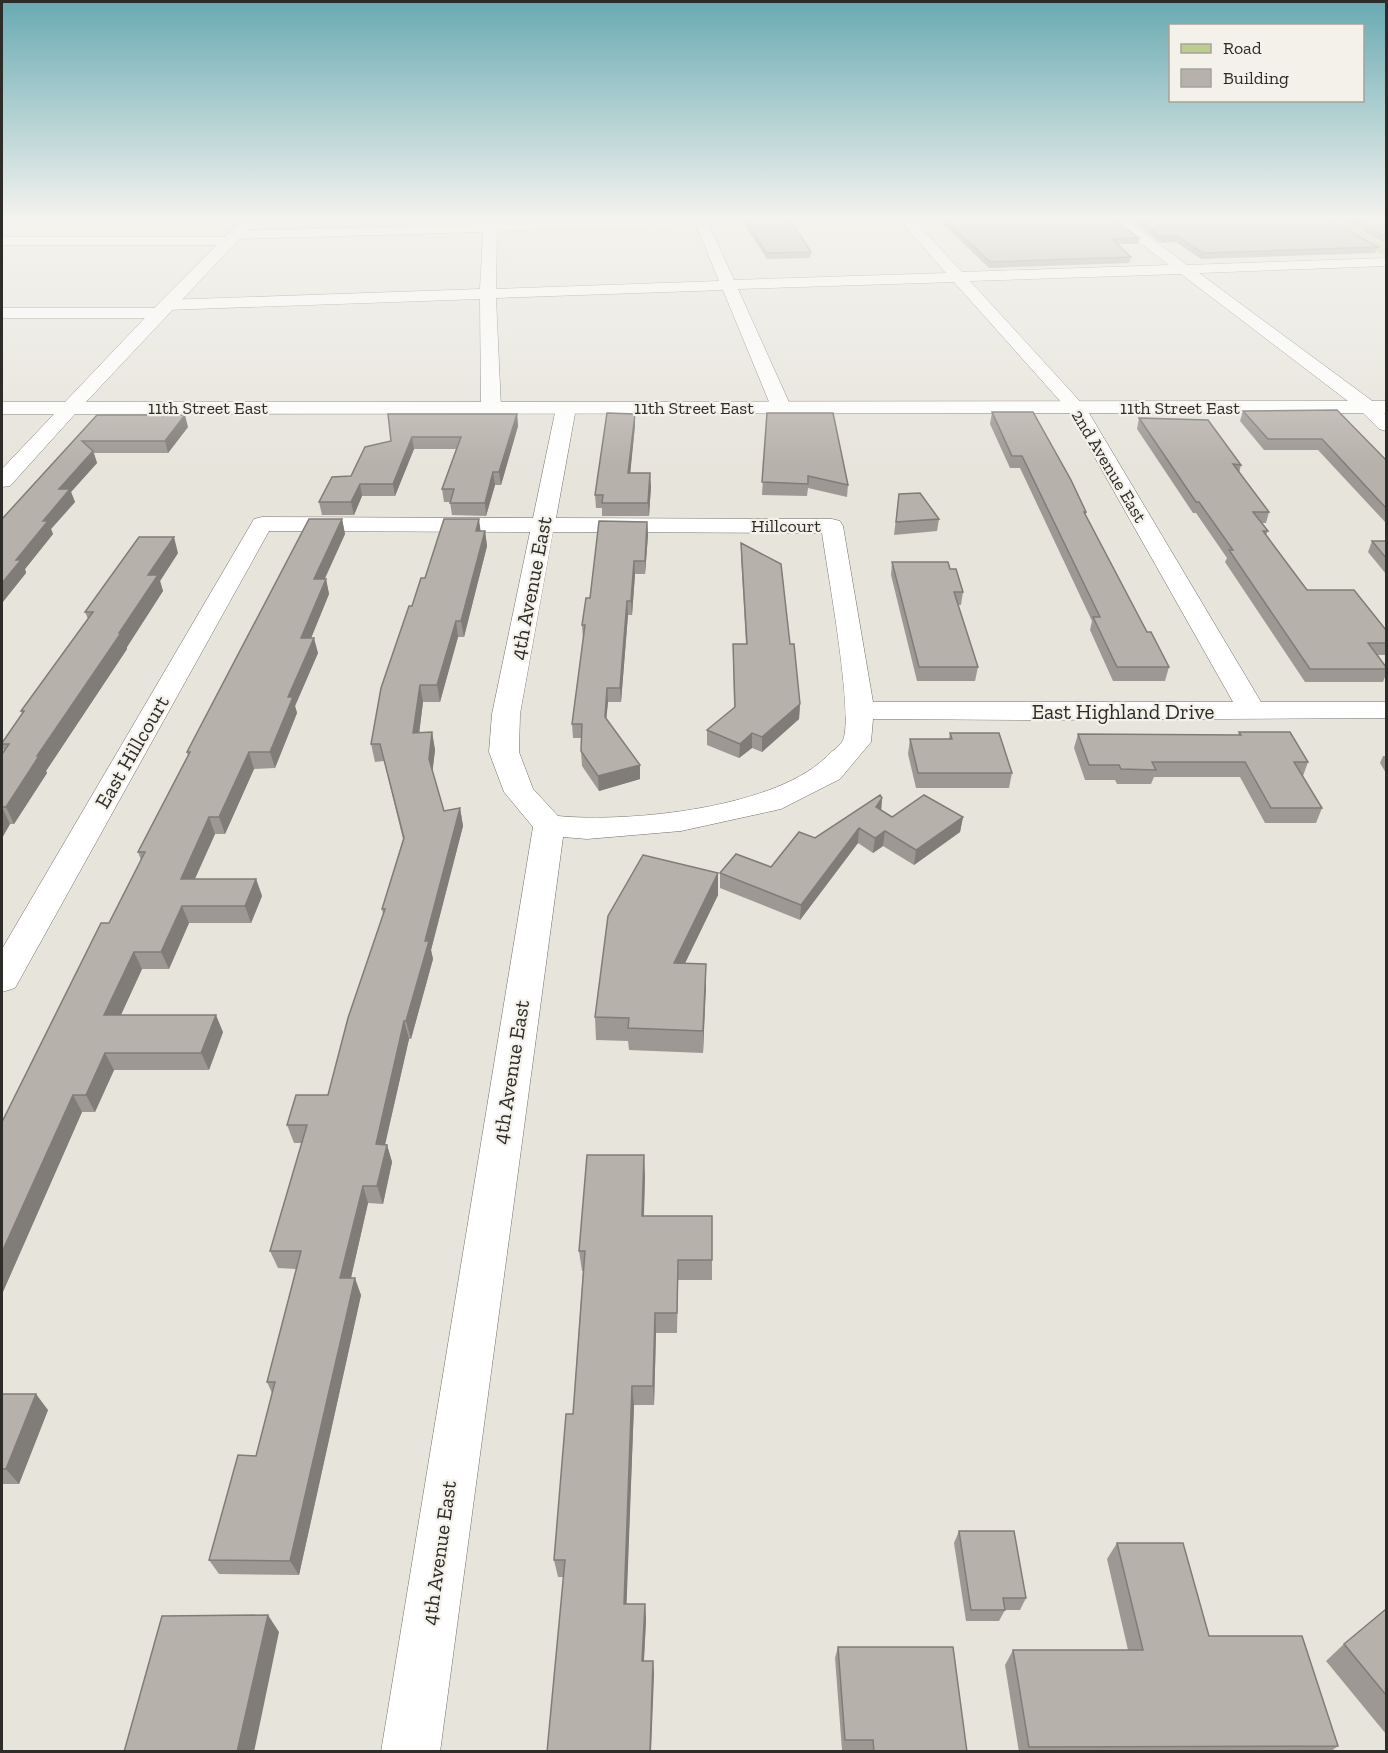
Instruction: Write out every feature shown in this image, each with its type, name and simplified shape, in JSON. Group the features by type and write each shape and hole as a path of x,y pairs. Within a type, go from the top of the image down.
{"street":[{"path":"2,481 171,301"},
{"path":"2,313 341,301"},
{"path":"488,301 491,408"},
{"path":"735,301 782,409"},
{"name":"2nd Avenue East","path":"980,301 1076,408 1252,711"},
{"path":"1227,301 1377,407 1386,425"},
{"name":"11th Street East","path":"2,408 1377,407"},
{"name":"4th Avenue East","path":"410,1752 549,825 519,792 504,753 506,714 566,408"},
{"name":"Hillcourt","path":"262,524 832,526 860,710 857,742 829,773 770,802 681,821 587,829 549,825"},
{"name":"East Hillcourt","path":"6,962 262,524"},
{"name":"East Highland Drive","path":"860,710 1386,710"}],"building":[{"path":"1337,410 1386,460 1386,508 1322,439 1268,439 1243,411"},
{"path":"992,412 1033,412 1071,480 1086,512 1084,512 1147,632 1151,632 1169,667 1117,667 1093,617 1100,617 1022,456 1012,456"},
{"path":"607,413 635,414 628,473 650,473 648,503 602,503 603,495 595,495"},
{"path":"767,413 833,413 848,485 808,476 808,484 762,482"},
{"path":"388,414 517,414 499,472 493,472 485,503 450,503 454,489 442,489 461,437 412,437 393,484 360,484 351,502 319,502 332,477 351,476 365,447 391,441"},
{"path":"97,415 185,415 165,441 82,441 93,451 59,489 70,489 43,521 48,521 16,560 21,560 2,583 2,519"},
{"path":"1139,418 1208,420 1241,465 1233,464 1269,512 1253,512 1268,531 1263,531 1307,590 1354,590 1386,630 1386,643 1368,643 1386,669 1310,669 1229,550 1233,550 1199,502 1196,502"},
{"path":"920,493 939,519 896,522 899,494"},
{"path":"309,519 342,519 314,579 326,579 301,638 314,638 288,697 293,697 270,752 249,752 219,817 209,817 181,879 256,879 245,906 182,906 161,952 134,952 104,1015 216,1015 201,1053 105,1053 86,1095 73,1095 2,1252 2,1122 101,923 109,923 145,852 138,852 190,752 187,752"},
{"path":"444,519 479,519 476,531 485,531 461,621 456,621 437,685 420,685 413,733 432,732 429,759 444,811 460,808 425,941 429,941 406,1021 404,1021 376,1144 387,1145 377,1186 363,1186 340,1278 355,1278 290,1561 209,1560 238,1455 256,1456 275,1382 267,1382 301,1251 270,1251 307,1125 287,1125 296,1095 328,1095 348,1018 385,909 382,909 404,838 380,744 371,744 381,688 409,606 412,606 421,578 425,578"},
{"path":"599,521 647,522 645,561 634,561 631,601 627,601 620,688 607,688 605,717 640,765 598,776 581,751 582,724 572,724 585,625 582,625 586,598 590,598"},
{"path":"139,537 174,537 148,575 158,575 37,756 39,756 6,807 2,807 2,754 9,744 2,743 24,711 21,711 93,612 85,612"},
{"path":"1372,541 1386,541 1386,558"},
{"path":"741,543 781,564 790,644 794,644 800,704 762,737 752,733 740,744 707,730 735,707 733,644 747,644"},
{"path":"892,562 948,562 950,569 956,569 963,592 954,592 978,667 919,667"},
{"path":"1239,732 1290,732 1308,762 1294,762 1322,808 1271,808 1245,762 1152,762 1156,770 1121,769 1119,765 1089,765 1078,734 1241,735"},
{"path":"950,733 999,733 1012,773 918,773 910,739 952,739"},
{"path":"880,795 882,798 876,807 892,817 924,795 963,817 916,850 885,831 875,838 859,828 801,905 720,873 736,854 771,867 799,832 815,838"},
{"path":"643,855 718,873 674,963 706,964 703,1031 628,1028 629,1018 595,1017 608,916"},
{"path":"587,1155 644,1155 642,1216 712,1216 712,1260 678,1260 677,1313 655,1313 653,1386 632,1386 624,1604 645,1604 642,1661 653,1661 650,1752 547,1752 565,1560 554,1560 566,1414 573,1414 585,1251 579,1251"},
{"path":"2,1394 36,1394 6,1469 2,1469"},
{"path":"959,1531 1014,1531 1026,1598 1003,1598 1005,1610 971,1610"},
{"path":"1117,1543 1183,1543 1209,1636 1302,1636 1338,1746 1029,1747 1013,1650 1143,1650"},
{"path":"1386,1609 1386,1695 1344,1644"},
{"path":"268,1615 237,1752 124,1752 162,1616"},
{"path":"838,1647 953,1647 967,1752 874,1752 873,1740 845,1740"}]}
